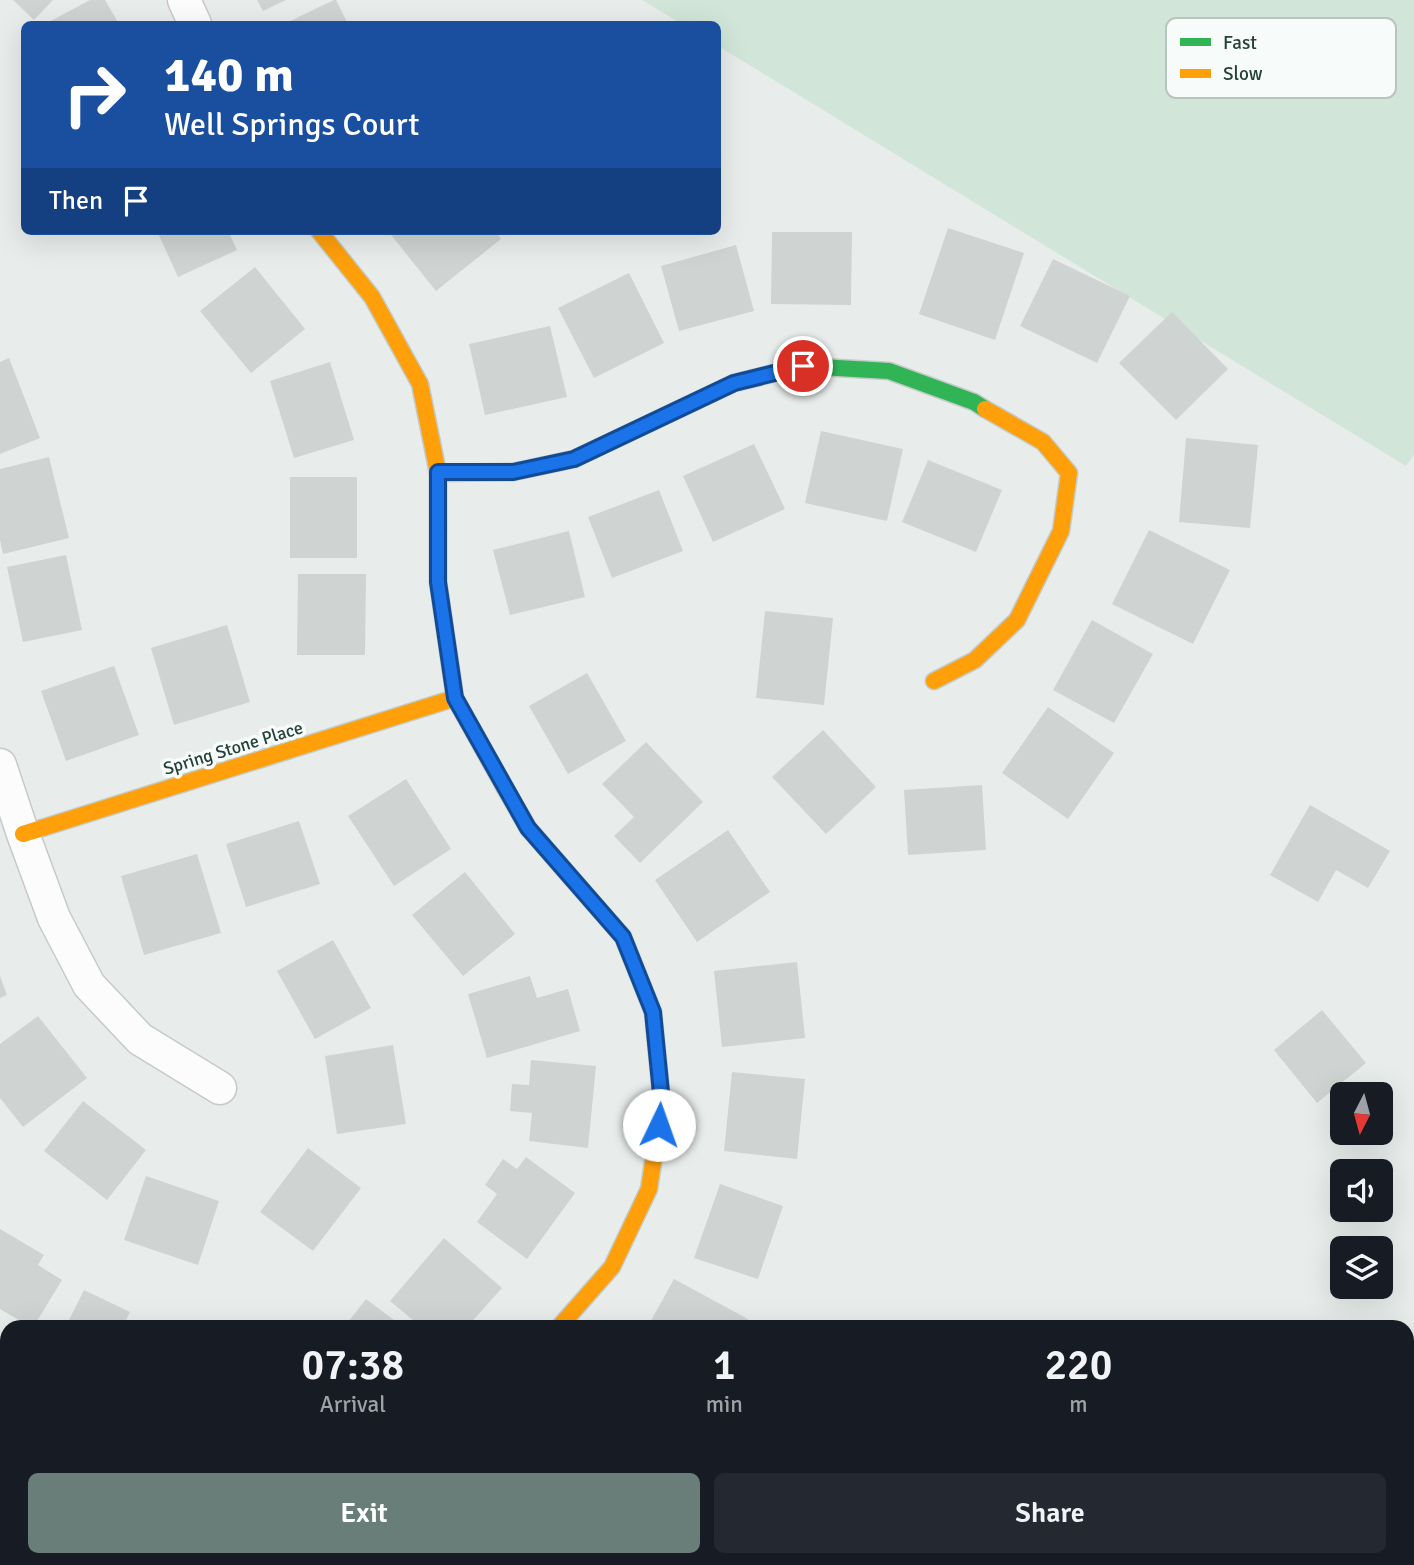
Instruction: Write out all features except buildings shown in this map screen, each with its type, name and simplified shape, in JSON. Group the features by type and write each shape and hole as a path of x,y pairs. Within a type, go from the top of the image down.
{"street":[{"path":"184,0 194,21"},
{"path":"322,235 372,297 420,384 438,472 438,582 455,698 528,828 623,937 653,1012 662,1103 649,1189 612,1267 565,1320"},
{"path":"438,472 513,472 574,459 734,383 803,366 889,371 974,402 1043,442 1069,473 1068,484 1061,531 1017,620 975,660 934,681"},
{"name":"Spring Stone Place","path":"23,834 455,698"},
{"path":"0,765 54,918 89,985 139,1039 220,1088"}],"green space":[{"path":"642,0 1414,0 1414,455 1406,466 721,48 721,21 677,21"}],"traffic: fast":[{"path":"438,473 513,472 574,459 734,383 803,366 889,371 974,402 985,409"},
{"path":"438,528 438,582 455,698 505,788"}],"traffic: slow":[{"path":"322,235 372,297 420,384 438,473 438,528"},
{"path":"934,681 975,660 1017,620 1061,531 1069,473 1043,442 985,409"},
{"path":"23,834 455,698"},
{"path":"505,788 528,828 623,937 653,1012 662,1103 649,1189 612,1267 565,1320"}],"route":[{"path":"659,1125 662,1103 653,1012 623,937 528,828 455,698 438,582 438,472 513,472 574,459 734,383 803,366"}]}
